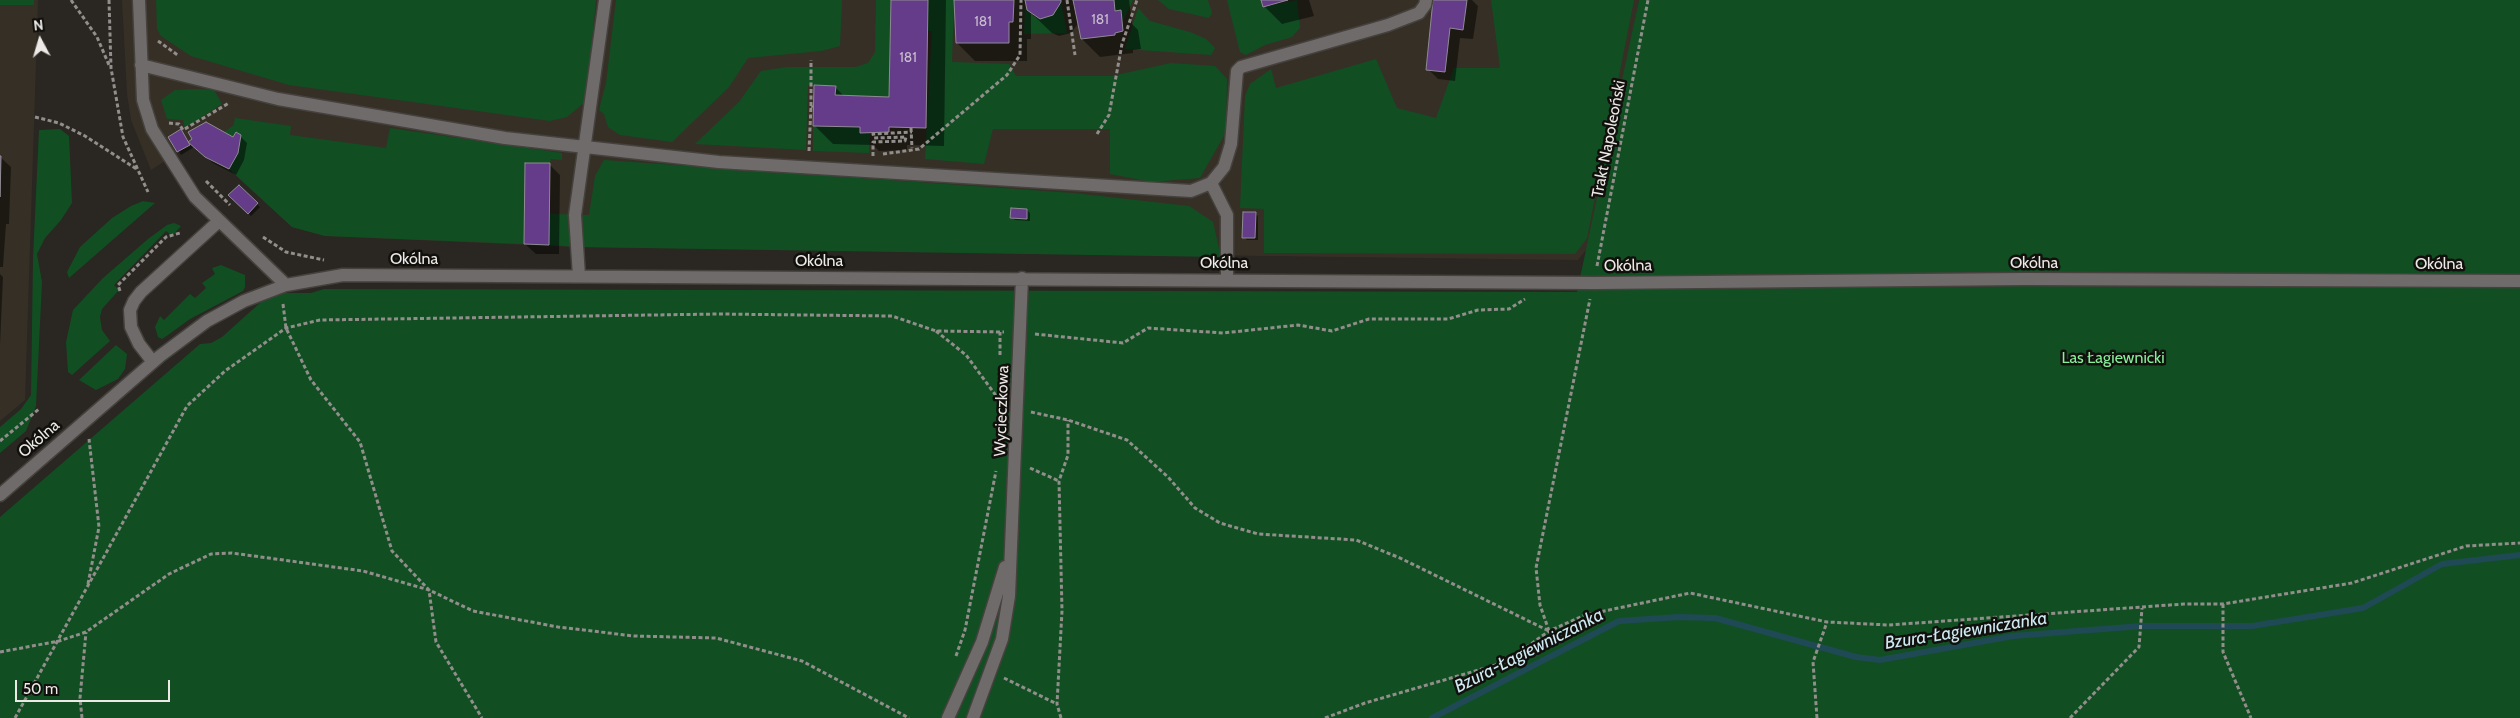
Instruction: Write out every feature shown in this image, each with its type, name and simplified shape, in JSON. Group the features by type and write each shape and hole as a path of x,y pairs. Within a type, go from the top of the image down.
{"street":[{"path":"139,0 144,100 152,129 196,197 219,222 286,286"},
{"path":"579,276 575,215 605,0"},
{"path":"142,65 278,99 505,138 729,163 1191,191 1211,183 1224,167 1231,144 1236,77 1241,67 1388,24 1418,13 1425,5 1426,0"},
{"path":"1211,183 1227,215 1227,280"},
{"path":"154,362 139,344 131,327 130,310 134,301 141,292 219,222"},
{"name":"Okólna","path":"0,495 154,362 207,320 244,301 286,286 342,275 1594,283 2016,279 2520,281"},
{"name":"Wycieczkowa","path":"973,718 1002,639 1009,596 1022,278"},
{"name":"Wycieczkowa","path":"948,718 982,642 995,606 1011,545"}],"path":[{"path":"71,0 97,37 111,68"},
{"path":"109,0 111,68 123,137 148,192"},
{"path":"863,156 912,148 918,149 1007,75 1020,56 1021,0"},
{"path":"1067,0 1076,54"},
{"path":"1096,134 1109,115 1122,44 1137,0"},
{"name":"Trakt Napoleoński","path":"1549,631 1540,605 1536,568 1594,283 1648,0"},
{"path":"152,36 163,46 187,61"},
{"path":"811,60 812,107 809,154 818,154"},
{"path":"166,123 179,124 183,130 234,101 238,88"},
{"path":"35,116 59,123 85,136 138,170"},
{"path":"872,156 873,142 905,141 906,137 874,138 873,134 912,130 912,148"},
{"path":"205,180 233,208"},
{"path":"260,235 286,252 307,258 333,260"},
{"path":"286,286 283,302 286,328 311,380 360,442 392,551 429,590 436,642 482,718"},
{"path":"15,718 187,406 224,371 286,328 320,320 728,314 892,316 936,331 1021,332 1122,343 1148,328 1223,333 1298,325 1332,331 1369,319 1448,319 1478,310 1509,309 1530,296"},
{"path":"936,331 966,354 1000,402"},
{"path":"0,440 39,409"},
{"path":"1028,411 1068,420 1127,440 1168,477 1195,508 1220,523 1258,534 1356,540 1400,558 1549,631"},
{"path":"1061,718 1057,704 1062,611 1059,480 1068,454 1068,420"},
{"path":"87,587 100,527 92,454 88,435"},
{"path":"955,657 965,630 998,462"},
{"path":"1325,718 1357,706 1506,662 1549,631 1585,615 1690,593 1827,622 1889,625 2184,604 2223,604 2352,583 2466,546 2520,544"},
{"path":"0,652 58,641 86,632 169,574 211,554 232,553 363,571 429,590 473,611 558,627 634,636 716,638 802,661 908,718"},
{"path":"2223,604 2221,618 2222,652 2251,718"},
{"path":"2070,718 2139,647 2142,608"},
{"path":"1817,718 1814,662 1827,622"},
{"path":"82,718 80,698 86,632"},
{"path":"1002,677 1057,704"}],"shaded area":[{"path":"0,0 38,0 25,400 0,421"},
{"path":"122,0 1639,0 1591,244 1578,260 576,247 325,236 292,227 229,169 205,157 190,145 151,170 131,120 127,94"}],"green space":[{"path":"0,0 34,0 34,5 0,5"},
{"path":"156,0 596,0 586,101 567,117 550,121 289,85 191,56 161,36 157,29"},
{"path":"616,0 842,0 840,46 821,51 748,58 729,87 672,142 620,135 608,127 604,114 599,110 606,83"},
{"path":"876,0 891,0 889,97 835,95 835,86 808,85 806,150 695,144 739,102 761,71 787,67 856,67 868,63 875,52"},
{"path":"928,0 954,0 952,62 1009,64 1016,76 1112,76 1171,63 1215,66 1227,79 1226,132 1200,178 1151,182 1110,174 1110,129 993,129 984,164 925,159 932,31 928,31"},
{"path":"1114,0 1133,0 1122,23 1115,11"},
{"path":"1158,0 1208,0 1212,13 1209,18 1169,9"},
{"path":"1227,0 1261,0 1263,7 1297,0 1300,28 1292,37 1265,45 1246,55 1240,52"},
{"path":"1491,0 1634,0 1587,238 1575,254 1264,253 1264,209 1240,208 1245,96 1250,84 1271,69 1276,88 1376,59 1397,108 1436,118 1454,68 1500,68"},
{"name":"Las Łagiewnicki","path":"1639,0 2520,0 2520,718 0,718 0,517 200,344 211,343 222,337 271,293 311,293 324,289 1577,292"},
{"path":"1061,2 1067,33 1024,34 1025,4 1033,16 1040,19 1053,15"},
{"path":"1138,8 1150,21 1190,32 1206,39 1215,48 1211,55 1125,49"},
{"path":"175,90 214,90 222,104 185,128 183,120 167,119 161,100"},
{"path":"235,118 291,126 290,135 386,148 390,128 562,153 562,160 551,159 550,163 525,163 524,244 325,236 292,227 229,169 238,153 233,137 224,132 233,126"},
{"path":"813,126 860,127 860,133 870,133 869,153 813,151"},
{"path":"60,129 69,136 72,203 61,220 45,238 37,254 42,282 36,406 26,431 0,453 0,427 21,409 31,395 33,258 39,130"},
{"path":"604,160 1073,193 1189,206 1213,222 1221,257 576,247 549,245 550,214 589,215 595,176"},
{"path":"143,201 155,203 69,278 67,272 80,247 112,218"},
{"path":"174,223 181,226 172,236 166,231 114,285 119,290 102,309 100,317 102,330 110,341 72,375 68,372 66,342 73,310 103,278 148,239 167,225"},
{"path":"221,265 245,275 243,291 190,319 162,339 158,337 155,327 160,316 164,320 190,294 195,298 206,288 202,283 215,274 212,268"},
{"path":"116,345 127,354 125,369 118,379 96,390 79,380"}],"building":[{"path":"891,0 928,0 926,128 889,127 889,132 860,133 860,127 813,126 814,85 836,86 835,95 889,97"},
{"path":"954,0 1014,0 1013,22 1009,22 1009,43 956,43"},
{"path":"1025,0 1061,0 1061,2 1053,15 1040,19 1027,10"},
{"path":"1073,0 1114,0 1115,11 1121,10 1123,31 1115,33 1115,35 1081,39"},
{"path":"1261,0 1288,0 1263,7"},
{"path":"1433,0 1467,0 1463,30 1450,28 1445,72 1426,70"},
{"path":"206,122 233,137 236,132 241,135 238,153 229,169 205,157 188,142 192,139 188,132"},
{"path":"181,129 190,145 177,152 168,137"},
{"path":"0,156 1,156 0,197"},
{"path":"525,163 550,163 549,245 524,244"},
{"path":"239,185 258,203 248,214 228,195"},
{"path":"1011,208 1027,209 1027,219 1010,218"},
{"path":"1243,212 1256,212 1255,238 1242,238"}],"waterway":[{"name":"Bzura-Łagiewniczanka","path":"1432,718 1619,621 1679,617 1715,618 1856,657 1880,660 2013,636 2142,626 2252,626 2363,608 2442,564 2520,555"}]}
